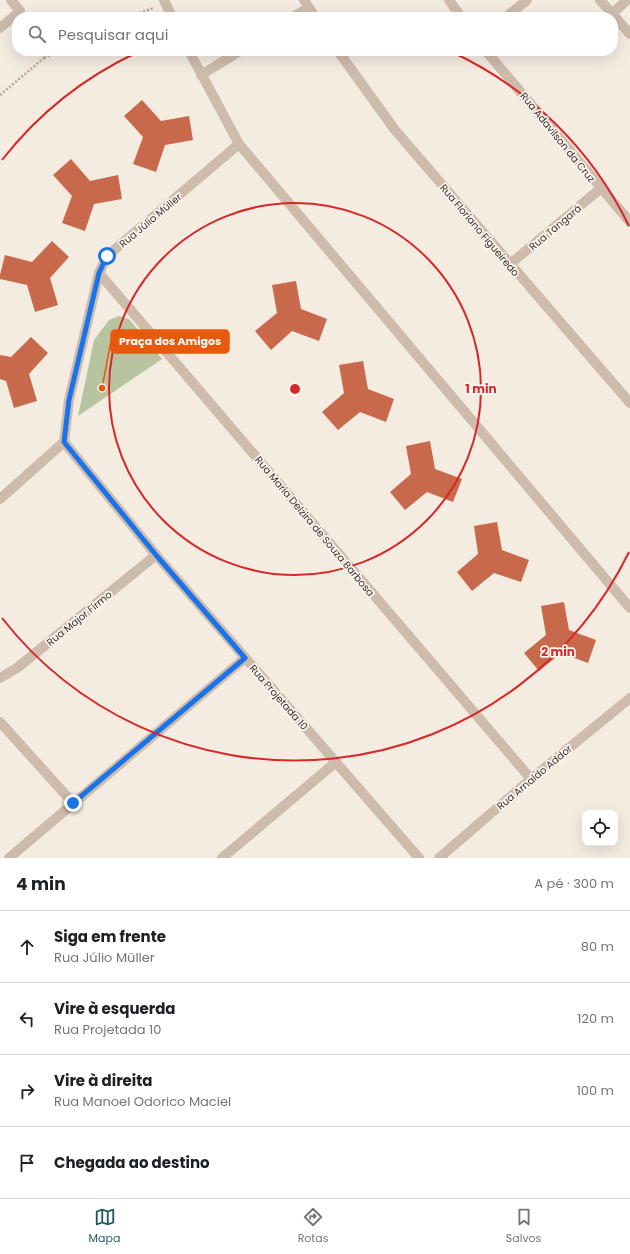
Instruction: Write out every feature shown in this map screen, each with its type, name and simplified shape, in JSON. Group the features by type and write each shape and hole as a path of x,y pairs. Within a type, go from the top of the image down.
{"street":[{"path":"11,0 20,11 19,12"},
{"path":"449,0 457,12"},
{"path":"512,12 526,0"},
{"path":"600,0 612,12"},
{"path":"614,12 627,0"},
{"path":"165,2 170,12"},
{"path":"299,12 306,4"},
{"path":"0,28 12,18"},
{"path":"618,19 630,34"},
{"path":"191,56 239,144 630,608"},
{"path":"201,76 232,56"},
{"name":"Rua Floriano Figueiredo","path":"342,56 395,130 509,265 630,403"},
{"name":"Rua Adavilson da Cruz","path":"490,56 600,189 630,222"},
{"name":"Rua Júlio Müller","path":"64,442 69,400 99,273 107,256 239,144"},
{"name":"Rua Tangará","path":"509,265 600,189"},
{"name":"Rua Maria Delzira de Souza Barbosa","path":"99,273 531,779"},
{"path":"0,499 64,442"},
{"name":"Rua Projetada 10","path":"64,442 156,555 419,858"},
{"name":"Rua Major Firmo","path":"0,678 17,668 156,555"},
{"path":"9,858 245,658"},
{"name":"Rua Arnaldo Addor","path":"439,858 531,779 630,698"},
{"path":"0,722 73,803"},
{"path":"222,858 335,762"}],"path":[{"path":"138,12 165,2"},
{"path":"0,95 48,56"}],"green space":[{"path":"119,316 129,319 162,359 78,416 94,340 109,320"}],"building":[{"path":"142,100 161,121 189,116 193,140 165,145 156,172 133,164 143,137 124,116"},
{"path":"71,159 90,181 118,175 122,199 94,204 85,231 62,223 72,196 53,175"},
{"path":"52,241 69,257 50,278 58,305 35,312 27,285 0,279 0,275 5,255 32,262"},
{"path":"296,281 301,309 327,319 319,341 292,331 271,350 255,331 277,313 272,285"},
{"path":"31,337 48,353 29,374 37,401 14,408 6,381 0,379 0,355 11,357"},
{"path":"363,361 368,389 394,399 386,422 360,412 338,430 322,412 344,393 339,365"},
{"path":"430,441 435,469 462,479 453,502 427,492 405,510 390,492 411,474 406,446"},
{"path":"497,522 502,550 529,560 521,582 494,573 472,591 457,572 478,554 474,526"},
{"path":"564,602 569,630 596,640 588,663 561,653 539,671 524,653 546,635 541,606"}],"place":[{"name":"Praça dos Amigos","path":"102,388"}],"route":[{"path":"73,803 245,658 156,555 64,442 69,400 99,273 107,256"}]}
